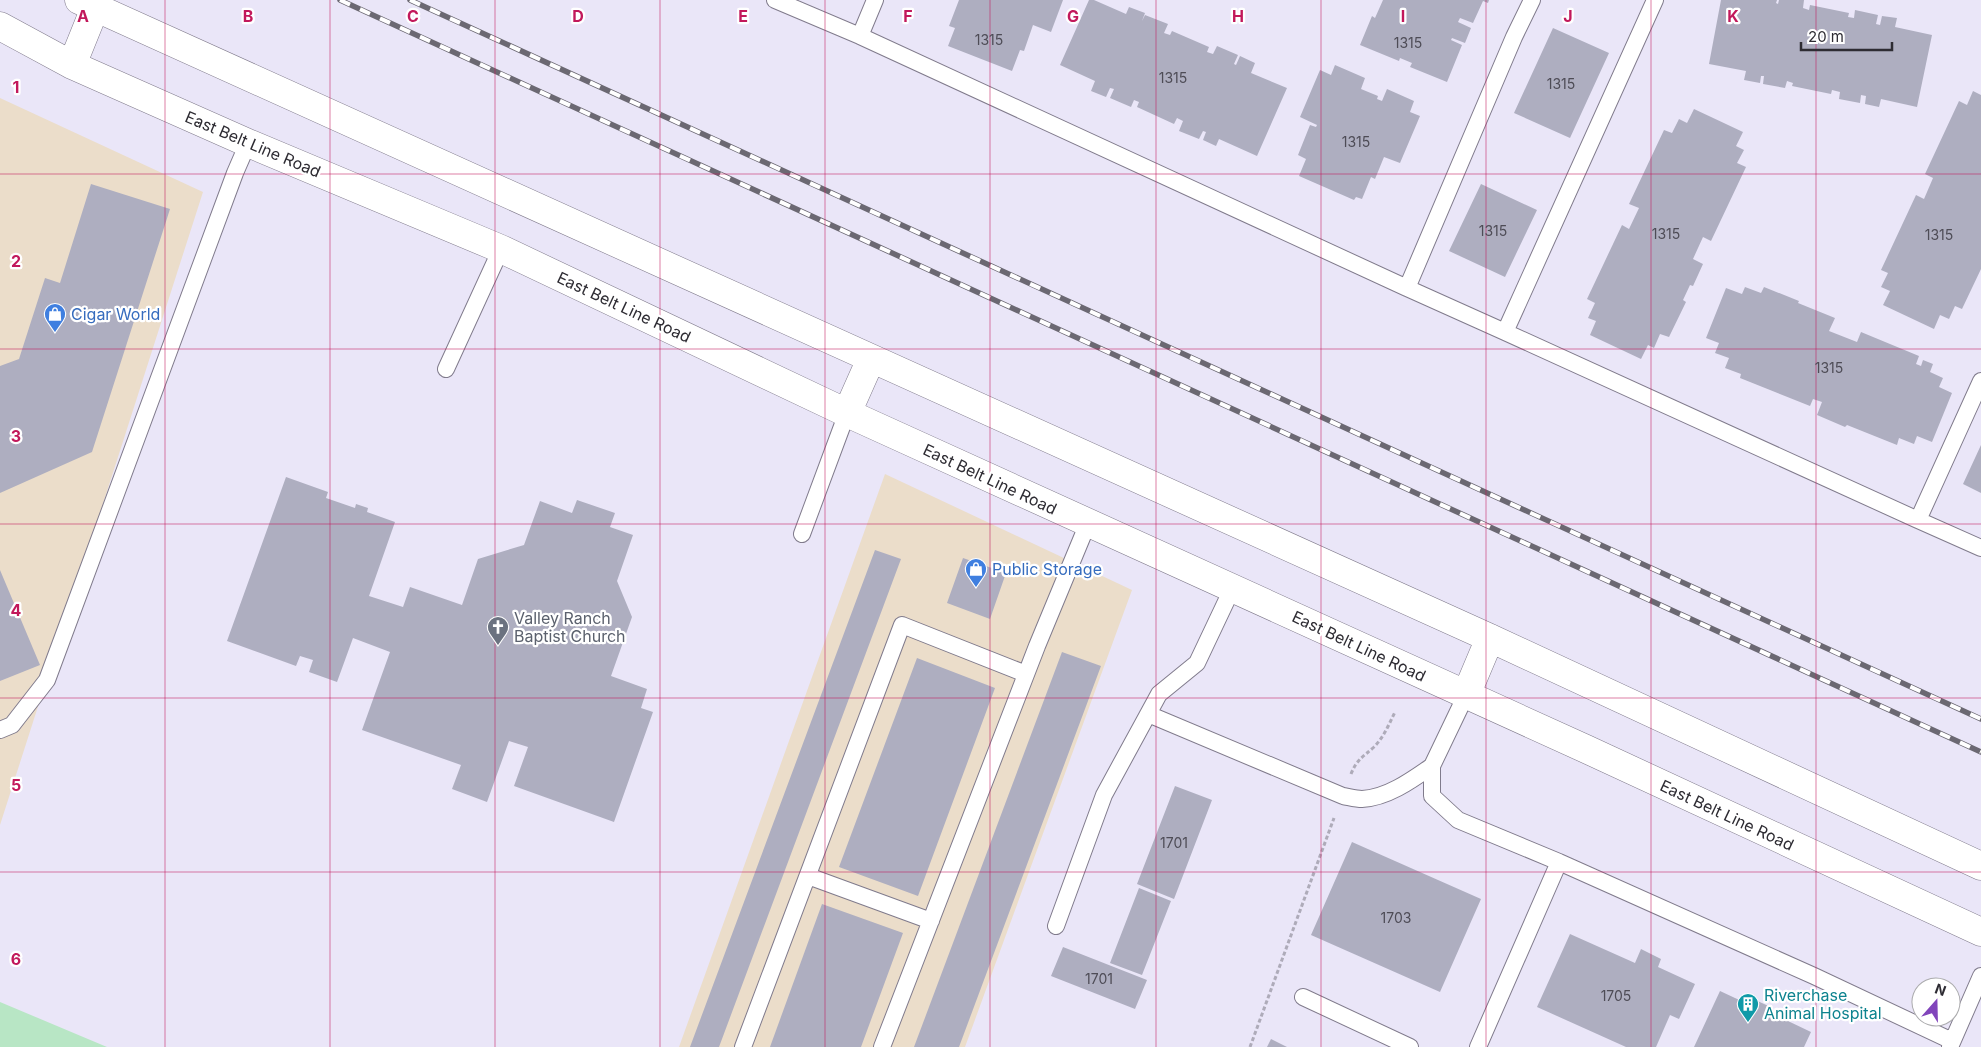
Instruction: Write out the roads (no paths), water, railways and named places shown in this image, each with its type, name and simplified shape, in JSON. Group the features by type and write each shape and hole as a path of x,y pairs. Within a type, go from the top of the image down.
{"main road":[{"path":"72,65 87,4 1490,638 1981,866"},
{"name":"East Belt Line Road","path":"0,26 72,65 248,143 501,249 847,413 1981,932"},
{"path":"847,413 871,358"},
{"path":"1466,696 1490,638"}],"lane":[{"path":"775,0 860,36 1407,288 1981,548"},
{"path":"860,36 875,0"},
{"path":"1407,288 1514,37 1532,0"},
{"path":"1505,332 1655,0"},
{"path":"0,730 12,725 47,680 248,143"},
{"path":"446,369 501,249"},
{"path":"1918,520 1981,381"},
{"path":"802,534 847,413"},
{"path":"882,1047 1026,674 1088,523"},
{"path":"1056,926 1104,795 1159,694 1197,663 1232,589"},
{"path":"743,1047 902,625 1026,674"},
{"path":"1466,696 1432,766 1432,796 1458,820 1559,862 1814,976 1951,1044 1981,976"},
{"path":"1148,714 1343,796 1361,799 1381,795 1411,781 1432,766"},
{"path":"1478,1047 1559,862"},
{"path":"808,876 931,921"},
{"path":"1302,997 1410,1047"}],"railway":[{"path":"340,0 1981,752"},
{"path":"410,0 1981,719"}],"place":[{"name":"Cigar World","path":"55,333"},
{"name":"Public Storage","path":"976,588"},
{"name":"Valley Ranch Baptist Church","path":"498,646"},
{"name":"Riverchase Animal Hospital","path":"1748,1023"}]}
